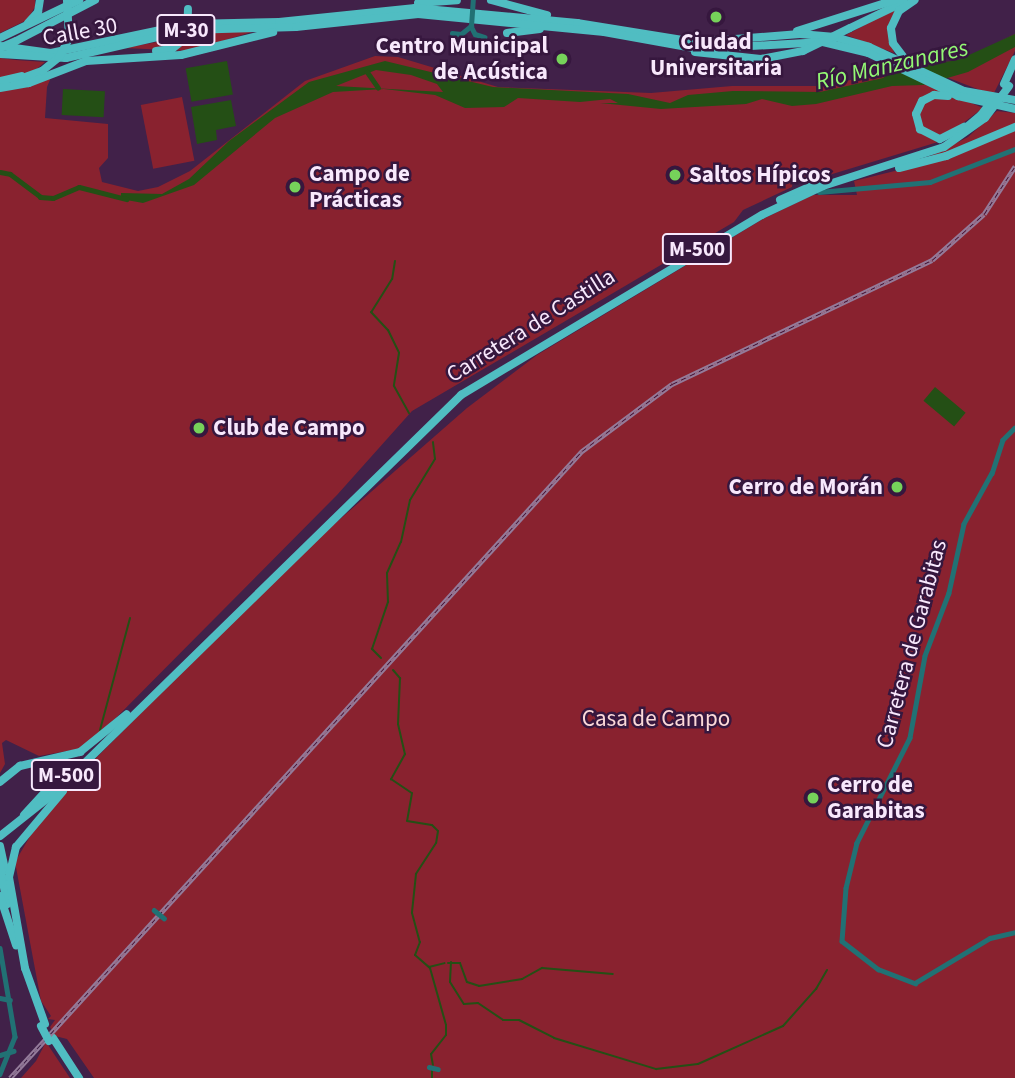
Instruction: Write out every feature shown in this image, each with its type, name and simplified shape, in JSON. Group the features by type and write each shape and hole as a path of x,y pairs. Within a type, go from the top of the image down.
{"highway":[{"path":"1,42 33,19 40,0"},
{"path":"41,69 65,38 67,19 62,0"},
{"path":"0,84 41,69 59,57 69,39 72,19 67,0"},
{"path":"17,31 79,0"},
{"path":"1,42 16,41 95,0"},
{"path":"80,55 164,51 187,37 188,9 184,0"},
{"path":"379,8 457,0"},
{"path":"491,0 577,23"},
{"path":"746,41 807,28 895,0"},
{"path":"680,46 741,60 803,51 913,0"},
{"path":"912,67 896,49 891,28 898,11 913,0"},
{"name":"Calle 30","path":"1,42 51,53 173,27 279,22 379,8 577,23 696,42 746,41 800,34 835,37 912,67 947,84 1015,100"},
{"name":"M-30","path":"352,18 418,14 560,28 680,46 823,42 857,50 932,86 1000,108 1015,109"},
{"path":"352,18 383,18"},
{"name":"Calle 30","path":"0,54 34,59 80,55 188,30 296,27 352,18"},
{"path":"1,42 54,49 173,27"},
{"path":"0,84 29,83 86,61 181,55 296,27"},
{"path":"507,33 560,28"},
{"name":"Carretera de Castilla","path":"1006,85 1015,60"},
{"name":"Carretera de Castilla","path":"433,416 481,382 762,215 841,180 944,148 981,117 1015,73"},
{"path":"981,117 949,136 935,139 922,132 916,118 922,102 938,94 1000,108"},
{"name":"Carretera de Castilla","path":"0,831 24,815 412,436 479,377 793,193 938,145 981,117"},
{"path":"841,180 946,156 1015,127"},
{"name":"Carretera de Castilla","path":"0,836 28,817 108,740 412,436"},
{"path":"0,784 20,766 80,752 127,714"},
{"name":"M-500","path":"16,924 9,877 14,850 108,740"},
{"name":"M-500","path":"0,784 27,767 47,765 56,771 53,785 24,815"},
{"path":"0,846 30,986 43,1025"},
{"path":"0,865 16,945"},
{"path":"0,896 43,1025 73,1078"},
{"path":"51,1039 79,1078"}],"street":[{"path":"473,0 471,26 475,34 485,37"},
{"path":"452,33 461,34 471,26"},
{"path":"818,192 930,182 1015,149"},
{"name":"Carretera de Garabitas","path":"1015,428 1003,440 992,473 964,524 949,593 925,656 910,738 857,843 846,888 842,941 853,953 878,969 915,983 990,938 1015,932"},
{"path":"154,910 165,919"},
{"path":"0,948 15,1026 13,1051 0,1074"},
{"path":"0,998 10,1000"},
{"path":"6,1067 0,1056 13,1051"},
{"path":"429,1067 438,1069"}],"green space":[{"path":"0,0 35,0 35,7 27,20 0,33"},
{"path":"897,8 889,32 894,53 846,35"},
{"path":"212,32 252,32 189,51 124,48"},
{"path":"1015,34 1015,51 993,95 912,64 960,61"},
{"name":"Club de Campo","path":"375,56 398,57 498,87 651,93 732,86 824,86 894,70 983,108 938,142 806,182 793,179 792,187 743,210 734,222 412,411 337,495 95,739 79,749 39,756 6,740 2,743 5,764 0,773 0,91 52,75 47,87 45,118 108,124 108,158 99,168 102,182 138,191 158,187 190,171 305,81"},
{"path":"0,58 45,62 33,72 0,80"},
{"path":"182,97 194,161 153,169 141,105"},
{"name":"Casa de Campo","path":"997,111 1015,113 1015,1078 94,1078 67,1039 55,1036 50,1027 55,1020 48,1019 51,1016 41,1001 15,862 36,826 83,770 94,765 95,759 307,548 467,408 537,355 763,219 813,195 857,195 854,181 907,168 968,137"},
{"path":"46,1042 70,1078 21,1078 36,1061"}],"shaded area":[{"path":"1015,34 1015,47 968,72 923,85 892,86 816,104 792,106 762,99 746,104 661,109 600,103 618,103 610,99 580,102 518,98 504,107 465,108 435,95 384,89 333,92 275,118 194,185 143,203 121,199 121,193 162,194 189,179 229,141 309,82 385,61 493,87 628,94 670,103 688,95 733,91 820,92 883,78 894,70 958,60","holes":["376,70 411,75 437,84 443,92 336,86"]},
{"path":"227,61 233,94 192,102 186,68"},
{"path":"63,89 105,91 104,117 62,115"},
{"path":"231,100 236,126 216,130 217,140 197,144 191,107"},
{"path":"935,387 966,413 954,427 923,401"}],"waterway":[{"name":"Río Manzanares","path":"367,72 378,88"},
{"name":"Río Manzanares","path":"0,172 10,174 40,197 53,198 79,187 126,199"},
{"path":"395,261 392,279 371,312 388,330 399,353 394,386 409,413"},
{"path":"381,658 372,649 388,602 387,573 401,542 410,500 435,459 433,442"},
{"path":"100,730 130,618"},
{"path":"393,670 400,678 398,724 405,754 391,779 412,793 407,821 432,825 438,831 436,843 416,874 412,913 420,942 415,955 430,968 446,1025 446,1035 431,1054 433,1065"},
{"path":"451,962 450,982 464,1004 478,1003 503,1020 519,1020 554,1038 656,1069 698,1064 783,1026 816,989 827,970"},
{"path":"429,967 445,963"},
{"path":"448,963 460,963 467,982 479,986 522,979 542,968 613,974"},
{"path":"432,1070 432,1078"}],"railway":[{"path":"10,1078 582,451 672,384 932,260 984,214 1015,166"}],"place":[{"name":"Ciudad Universitaria","path":"716,17"},
{"name":"Centro Municipal de Acústica","path":"562,59"},
{"name":"Saltos Hípicos","path":"675,175"},
{"name":"Campo de Prácticas","path":"295,187"},
{"name":"Club de Campo","path":"199,428"},
{"name":"Cerro de Morán","path":"897,487"},
{"name":"Cerro de Garabitas","path":"813,798"}]}
